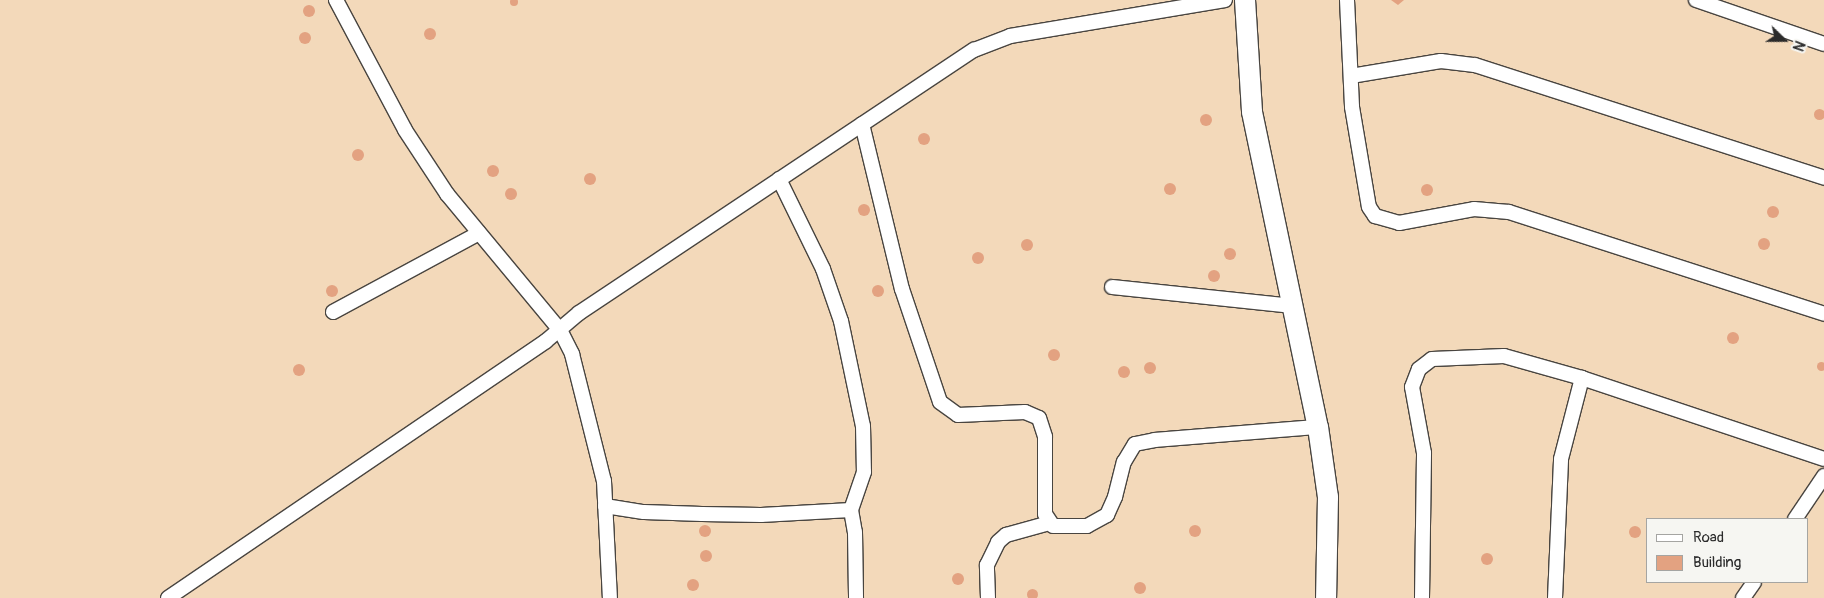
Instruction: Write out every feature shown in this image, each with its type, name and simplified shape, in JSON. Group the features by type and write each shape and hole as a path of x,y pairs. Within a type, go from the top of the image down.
{"street":[{"path":"336,0 405,130 447,194 560,330 580,378 604,481 610,598"},
{"path":"168,598 560,330 579,314 974,50 1010,36 1225,0"},
{"path":"1246,0 1252,112 1318,428 1328,497 1326,598"},
{"path":"1347,0 1352,107 1369,207 1382,220 1399,223 1474,208 1509,212 1824,314"},
{"path":"1696,0 1824,44"},
{"path":"1350,76 1441,61 1475,65 1824,178"},
{"path":"862,124 902,289 940,402 958,415 1025,412 1039,418 1045,437 1045,514 1049,523 1059,528 1087,526 1107,515 1116,497 1124,462 1135,444 1155,440 1318,428"},
{"path":"779,179 823,269 842,321 863,426 866,456 851,510 855,532 856,598"},
{"path":"333,312 479,233"},
{"path":"1112,287 1293,306"},
{"path":"1422,598 1424,453 1412,387 1419,369 1438,358 1497,354 1582,378 1824,459"},
{"path":"1556,598 1562,451 1582,378"},
{"path":"1796,518 1824,476"},
{"path":"605,506 644,512 702,514 851,510"},
{"path":"988,598 987,565 998,542 1006,535 1049,523"},
{"path":"1743,598 1753,583"}],"building":[{"path":"511,-1 517,-1 517,5 511,5"},
{"path":"1391,0 1404,0 1398,5"},
{"path":"307,5 311,5 315,11 311,17 307,17 303,13 303,9"},
{"path":"428,28 432,28 436,34 432,40 428,40 424,36 424,32"},
{"path":"303,32 307,32 311,38 307,44 303,44 299,40 299,36"},
{"path":"1819,108 1825,114 1819,120 1813,114"},
{"path":"1204,114 1208,114 1212,120 1208,126 1204,126 1200,122 1200,118"},
{"path":"922,133 926,133 930,139 926,145 922,145 918,141 918,137"},
{"path":"356,149 360,149 364,155 360,161 356,161 352,157 352,153"},
{"path":"491,165 495,165 499,171 495,177 491,177 487,173 487,169"},
{"path":"588,173 592,173 596,179 592,185 588,185 584,181 584,177"},
{"path":"1168,183 1172,183 1176,189 1172,195 1168,195 1164,191 1164,187"},
{"path":"1425,184 1429,184 1433,190 1429,196 1425,196 1421,192 1421,188"},
{"path":"509,188 513,188 517,194 513,200 509,200 505,196 505,192"},
{"path":"862,204 866,204 870,210 866,216 862,216 858,212 858,208"},
{"path":"1771,206 1775,206 1779,212 1775,218 1771,218 1767,214 1767,210"},
{"path":"1762,238 1766,238 1770,244 1766,250 1762,250 1758,246 1758,242"},
{"path":"1025,239 1029,239 1033,245 1029,251 1025,251 1021,247 1021,243"},
{"path":"1228,248 1232,248 1236,254 1232,260 1228,260 1224,256 1224,252"},
{"path":"976,252 980,252 984,258 980,264 976,264 972,260 972,256"},
{"path":"1212,270 1216,270 1220,276 1216,282 1212,282 1208,278 1208,274"},
{"path":"330,285 334,285 338,291 334,297 330,297 326,293 326,289"},
{"path":"876,285 880,285 884,291 880,297 876,297 872,293 872,289"},
{"path":"1731,332 1735,332 1739,338 1735,344 1731,344 1727,340 1727,336"},
{"path":"1052,349 1056,349 1060,355 1056,361 1052,361 1048,357 1048,353"},
{"path":"1148,362 1152,362 1156,368 1152,374 1148,374 1144,370 1144,366"},
{"path":"1821,362 1825,366 1821,370 1817,366"},
{"path":"297,364 301,364 305,370 301,376 297,376 293,372 293,368"},
{"path":"1122,366 1126,366 1130,372 1126,378 1122,378 1118,374 1118,370"},
{"path":"703,525 707,525 711,531 707,537 703,537 699,533 699,529"},
{"path":"1193,525 1197,525 1201,531 1197,537 1193,537 1189,533 1189,529"},
{"path":"1633,526 1637,526 1641,532 1637,538 1633,538 1629,534 1629,530"},
{"path":"704,550 708,550 712,556 708,562 704,562 700,558 700,554"},
{"path":"1485,553 1489,553 1493,559 1489,565 1485,565 1481,561 1481,557"},
{"path":"956,573 960,573 964,579 960,585 956,585 952,581 952,577"},
{"path":"691,579 695,579 699,585 695,591 691,591 687,587 687,583"},
{"path":"1138,582 1142,582 1146,588 1142,594 1138,594 1134,590 1134,586"},
{"path":"1030,589 1034,589 1037,594 1036,598 1030,599 1027,596 1027,592"}]}
